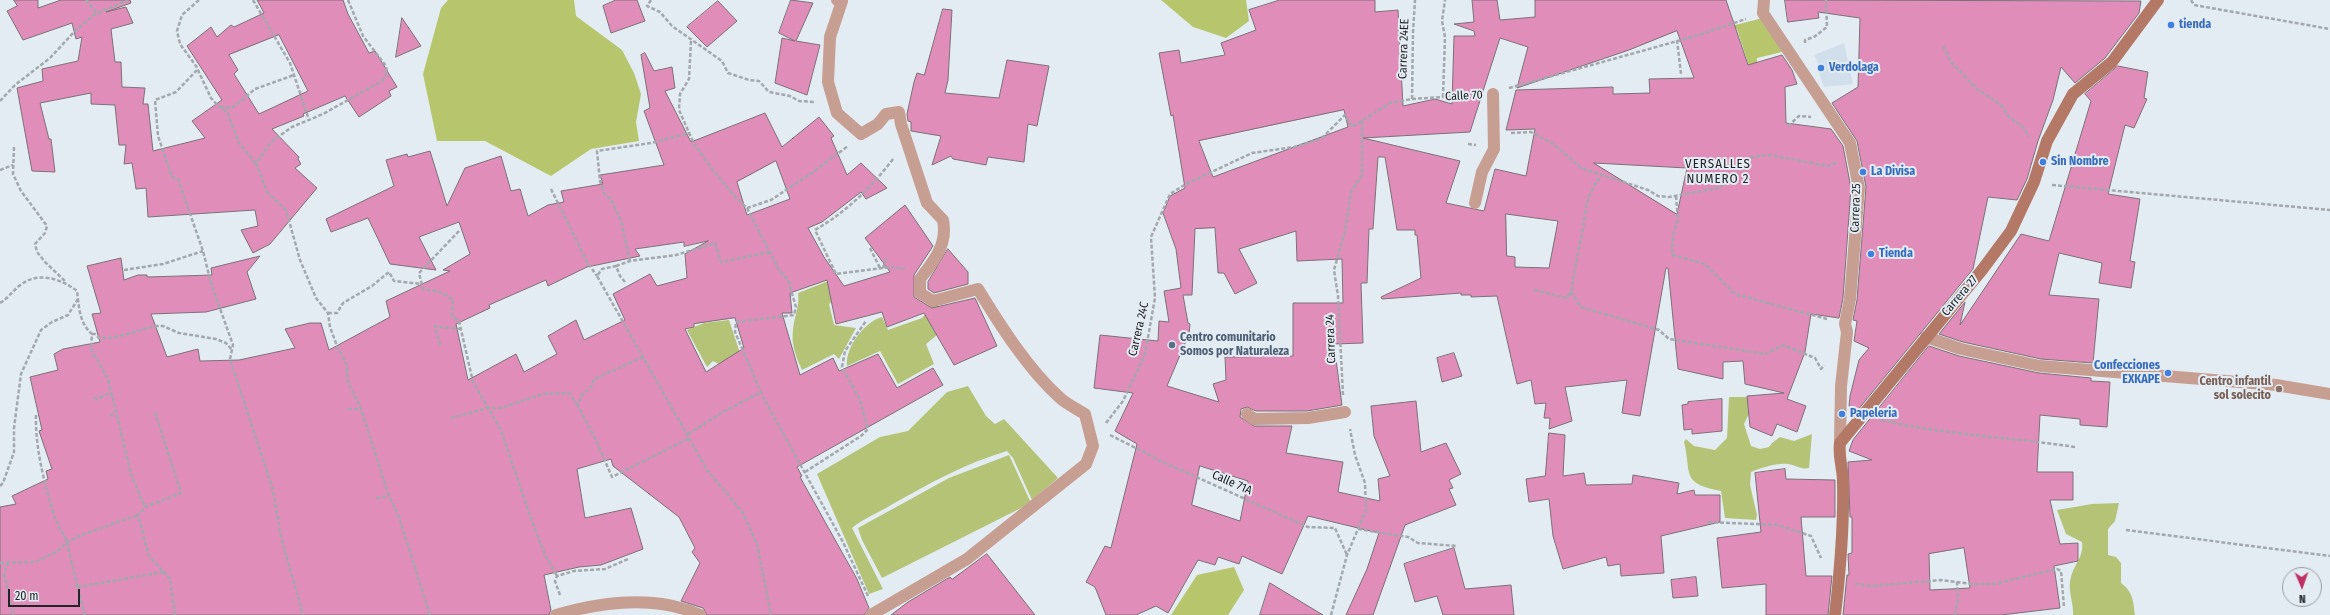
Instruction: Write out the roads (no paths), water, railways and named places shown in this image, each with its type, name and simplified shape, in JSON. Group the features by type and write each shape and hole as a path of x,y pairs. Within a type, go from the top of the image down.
{"street":[{"path":"837,0 842,1 830,37 828,82 837,113 861,134 878,124 886,114 899,112 901,124 927,203 943,220 945,228 943,241 935,260 920,279 920,293 933,301 978,289 1004,332 1045,381 1060,398 1085,414 1093,446 1086,464 967,559 874,613"},
{"name":"Carrera 25","path":"1764,0 1764,13 1850,143 1859,188 1850,298 1845,324 1847,332 1841,386 1840,442"},
{"name":"Carrera 27","path":"1840,442 1982,270 2011,231 2034,182 2047,141 2072,94 2112,62 2158,0"},
{"path":"1475,203 1482,172 1494,149 1493,94"},
{"path":"1926,337 1961,349 2040,366 2276,385 2330,394"},
{"path":"1247,414 1254,418 1308,418 1345,412"},
{"path":"1835,615 1839,579 1843,481 1838,454 1840,442"},
{"path":"562,613 611,604 638,602 671,606 700,615"}],"place":[{"name":"tienda","path":"2171,25"},
{"name":"Verdolaga","path":"1821,68"},
{"name":"Sin Nombre","path":"2043,162"},
{"name":"La Divisa","path":"1863,172"},
{"name":"Tienda","path":"1871,254"},
{"name":"Centro comunitario Somos por Naturaleza","path":"1172,345"},
{"name":"Confecciones EXKAPE","path":"2168,373"},
{"name":"Centro infantil sol solecito","path":"2279,389"},
{"name":"Papeleria","path":"1842,414"}],"district":[{"name":"VERSALLES NUMERO 2","path":"1718,172"}]}
